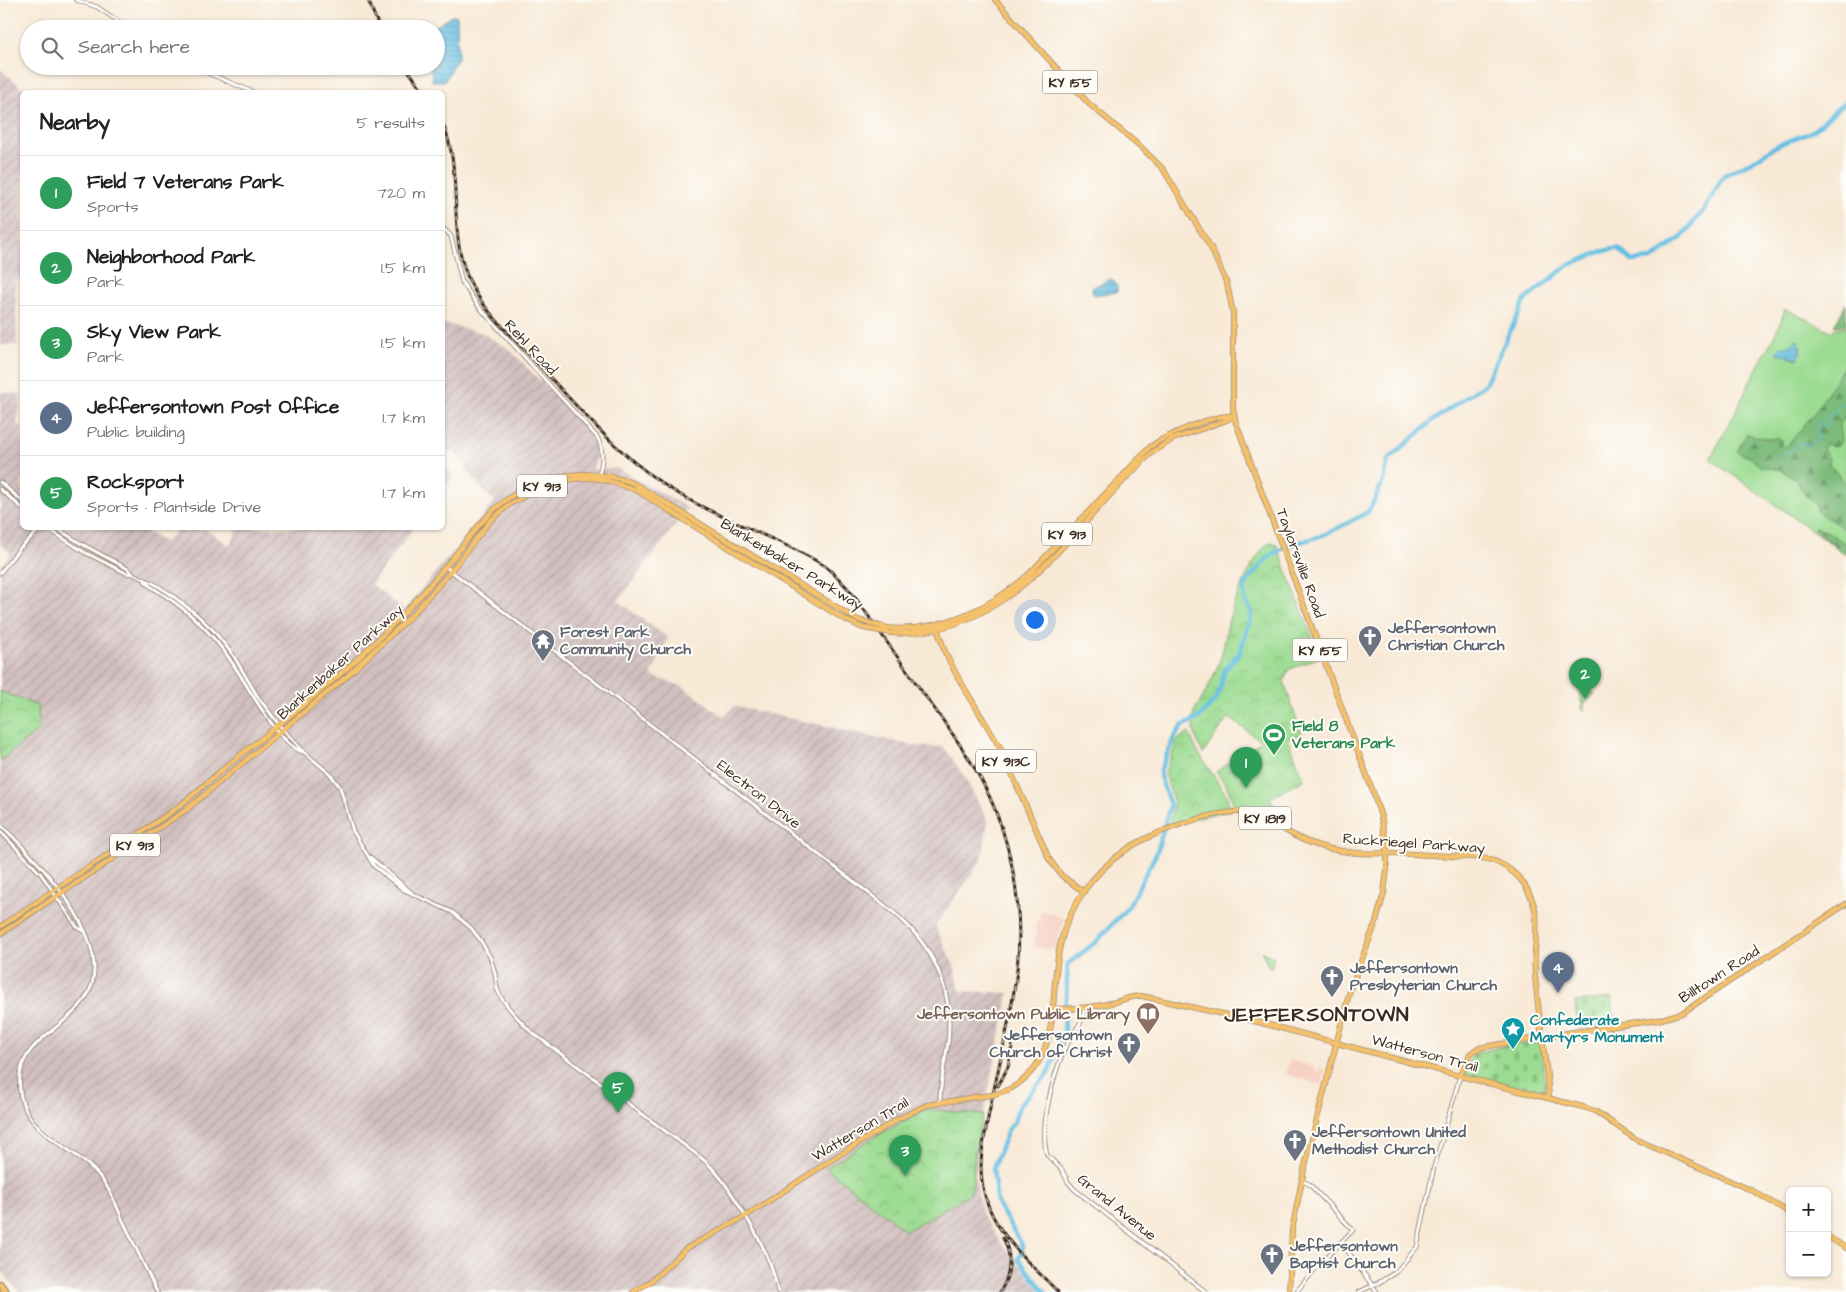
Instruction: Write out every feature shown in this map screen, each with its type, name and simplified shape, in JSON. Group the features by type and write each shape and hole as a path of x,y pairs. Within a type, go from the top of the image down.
{"highway":[{"path":"0,1286 5,1292"}],"main road":[{"name":"Taylorsville Road","path":"995,0 1089,104 1141,147 1163,169 1223,271 1233,313 1234,416 1376,802 1384,829 1387,853 1386,880 1381,906 1353,982 1302,1181 1292,1230 1290,1291"},
{"name":"Blankenbaker Parkway","path":"0,934 186,810 282,731 367,659 413,614 451,571 490,521 510,504 532,491 553,483 598,477 626,486 649,497 842,618 863,628 891,634 907,634 964,621 1004,600 1025,584 1149,455 1160,446 1178,437 1234,416"},
{"name":"Blankenbaker Parkway","path":"0,927 175,808 277,725 366,651 446,567 491,513 510,497 525,488 550,478 572,474 620,478 645,488 858,620 887,628 936,627"},
{"name":"KY 913C","path":"936,627 945,652 956,674 1001,749 1049,859 1062,876 1084,892"},
{"name":"Ruckriegel Parkway","path":"1052,1009 1056,963 1061,940 1071,912 1095,877 1112,860 1140,841 1160,832 1224,814 1245,812 1261,816 1298,837 1322,847 1359,853 1486,859 1510,870 1522,882 1532,897 1536,914 1534,966 1549,1098"},
{"name":"Billtown Road","path":"1460,1076 1468,1056 1474,1049 1658,1020 1682,1014 1846,904"},
{"name":"Watterson Trail","path":"633,1292 650,1282 687,1248 746,1216 832,1160 922,1106 994,1095 1008,1090 1028,1076 1040,1060 1050,1036 1052,1009 1084,1008 1114,1003 1134,996 1142,996 1254,1021 1591,1109 1637,1140 1748,1188 1786,1210"},
{"path":"1831,1239 1846,1248"}],"street":[{"path":"76,0 97,7 116,20"},
{"path":"212,75 247,90"},
{"name":"Rehl Road","path":"445,230 451,236 460,278 479,307 598,437 602,451 598,477"},
{"path":"0,482 20,499"},
{"path":"0,489 20,506"},
{"path":"0,573 19,549 39,530"},
{"path":"51,530 102,561 152,583 169,593 196,614 225,644 277,725"},
{"path":"59,530 128,569 133,574"},
{"path":"102,561 104,556"},
{"name":"Electron Drive","path":"446,567 886,906 911,928 927,949 938,968 948,1007 949,1031 940,1103"},
{"path":"145,580 150,586 178,605 200,624 224,650 240,675 296,748 304,752 326,770 340,787 353,831 374,866 391,881 415,896 452,912 471,928 490,958 495,973 497,989 502,999 524,1025 704,1160 726,1184 764,1249 774,1273 778,1292"},
{"path":"240,675 244,673"},
{"path":"0,824 35,858 58,887 82,924 94,957 92,984 82,1003 28,1053 20,1075 21,1097 27,1112 37,1126 86,1162 103,1181 157,1292"},
{"path":"0,831 31,862 78,927 84,931"},
{"name":"Grand Avenue","path":"1084,1008 1083,1018 1064,1049 1058,1065 1045,1114 1047,1154 1062,1170 1074,1189 1206,1292"},
{"path":"1359,1292 1400,1268 1414,1252 1418,1244 1434,1167 1460,1076"},
{"path":"1290,1291 1296,1292 1316,1268 1353,1230 1309,1184 1302,1181"},
{"path":"1341,1242 1377,1292"}],"shaded area":[{"path":"0,69 25,90 20,90 20,277 15,284 17,345 0,345"},
{"path":"445,324 482,333 509,349 586,428 596,448 596,460 592,470 617,468 688,508 618,601 668,638 651,676 682,686 724,717 734,706 916,746 944,747 965,778 988,821 982,860 935,926 954,966 960,991 1009,993 981,1127 975,1174 982,1215 1001,1243 1041,1292 19,1292 0,1269 0,566 11,553 0,544 0,392 20,394 17,423 20,425 20,530 143,530 165,542 177,530 207,530 230,546 237,530 412,530 371,584 404,610 495,501 485,493 458,457 445,447"},
{"path":"445,468 454,475 445,486"},
{"path":"1042,910 1064,919 1054,950 1033,947 1038,929 1034,928"},
{"path":"1289,1060 1315,1067 1315,1070 1319,1071 1320,1068 1325,1070 1322,1085 1286,1074"}],"green space":[{"path":"1846,304 1846,325 1834,326"},
{"path":"1785,309 1831,331 1846,327 1846,554 1710,459 1775,335"},
{"path":"1846,363 1846,415 1839,424 1841,441 1838,446 1832,447 1826,443 1823,449 1829,458 1829,464 1846,484 1846,530 1818,512 1814,502 1804,494 1796,479 1782,470 1760,466 1750,457 1737,451 1747,434 1768,439 1778,438 1783,441 1781,444 1784,447 1788,445 1816,411"},
{"path":"1815,528 1826,531 1846,544 1846,555 1819,533"},
{"path":"1270,542 1275,543 1277,546 1320,657 1288,670 1284,681 1301,734 1288,739 1304,780 1270,798 1285,827 1267,816 1236,809 1226,785 1216,772 1261,741 1228,717 1203,754 1193,723 1194,712 1204,696 1219,662 1229,619 1240,589 1258,556"},
{"path":"1577,683 1585,692 1595,693 1584,705 1584,710 1583,710"},
{"path":"0,691 38,706 39,730 0,761"},
{"path":"1189,733 1197,751 1227,796 1230,810 1169,826 1174,803 1165,773 1177,740"},
{"path":"1262,952 1274,957 1271,969 1269,968"},
{"path":"1612,998 1615,1024 1578,1029 1575,1002"},
{"path":"1540,1042 1546,1093 1463,1074 1468,1062 1475,1053 1503,1046"},
{"path":"926,1109 983,1115 975,1151 973,1184 970,1194 906,1231 826,1168 871,1139"}],"water":[{"path":"453,15 457,16 458,57 445,81 432,81 432,75 445,75 445,20"},
{"path":"1110,279 1117,286 1117,292 1093,294 1092,288"},
{"path":"1797,339 1800,343 1798,359 1777,352 1782,346 1790,346"}],"waterway":[{"path":"1432,421 1485,384 1525,300 1567,266 1600,252 1618,248 1632,261 1652,259 1681,238 1706,207 1724,175 1751,162 1778,145 1813,131 1846,101"},
{"path":"1779,462 1783,453 1792,450 1800,443 1808,445 1818,439 1816,434 1818,421 1827,427 1829,412 1834,413 1837,405 1846,403"},
{"path":"1384,477 1388,460 1429,424"},
{"path":"1372,505 1383,481"},
{"path":"1045,1292 1018,1259 1022,1252 1022,1245 997,1203 993,1168 1008,1130 1014,1122 1019,1106 1048,1074 1064,1032 1068,964 1096,942 1128,907 1157,852 1170,805 1160,771 1174,738 1182,726 1199,718 1217,698 1225,670 1240,652 1252,612 1245,600 1244,587 1260,566 1278,551 1334,530 1368,512 1370,508"}],"railway":[{"path":"368,0 376,20"},
{"path":"412,75 423,90"},
{"path":"445,131 453,163 459,248 464,268 473,288 493,317 586,416 622,452 642,468 684,497 821,563 834,574 855,597 952,732 978,774 999,820 1007,844 1016,894 1019,945 1014,993 986,1129 981,1175 985,1195 992,1214 1002,1231 1028,1262 1058,1292"},
{"path":"998,1086 1008,1067 1012,1046"},
{"path":"1000,1292 1009,1266 1008,1252 1003,1238"}],"place":[{"name":"Jeffersontown Christian Church","path":"1370,658"},
{"name":"Forest Park Community Church","path":"543,662"},
{"name":"Neighborhood Park","path":"1585,699"},
{"name":"Field 8 Veterans Park","path":"1274,756"},
{"name":"Field 7 Veterans Park","path":"1246,788"},
{"name":"Jeffersontown Post Office","path":"1558,993"},
{"name":"Jeffersontown Presbyterian Church","path":"1332,998"},
{"name":"Jeffersontown Public Library","path":"1148,1035"},
{"name":"Confederate Martyrs Monument","path":"1513,1050"},
{"name":"Jeffersontown Church of Christ","path":"1129,1065"},
{"name":"Rocksport","path":"618,1113"},
{"name":"Jeffersontown United Methodist Church","path":"1295,1162"},
{"name":"Sky View Park","path":"905,1176"},
{"name":"Jeffersontown Baptist Church","path":"1272,1276"}],"district":[{"name":"JEFFERSONTOWN","path":"1317,1014"}]}
